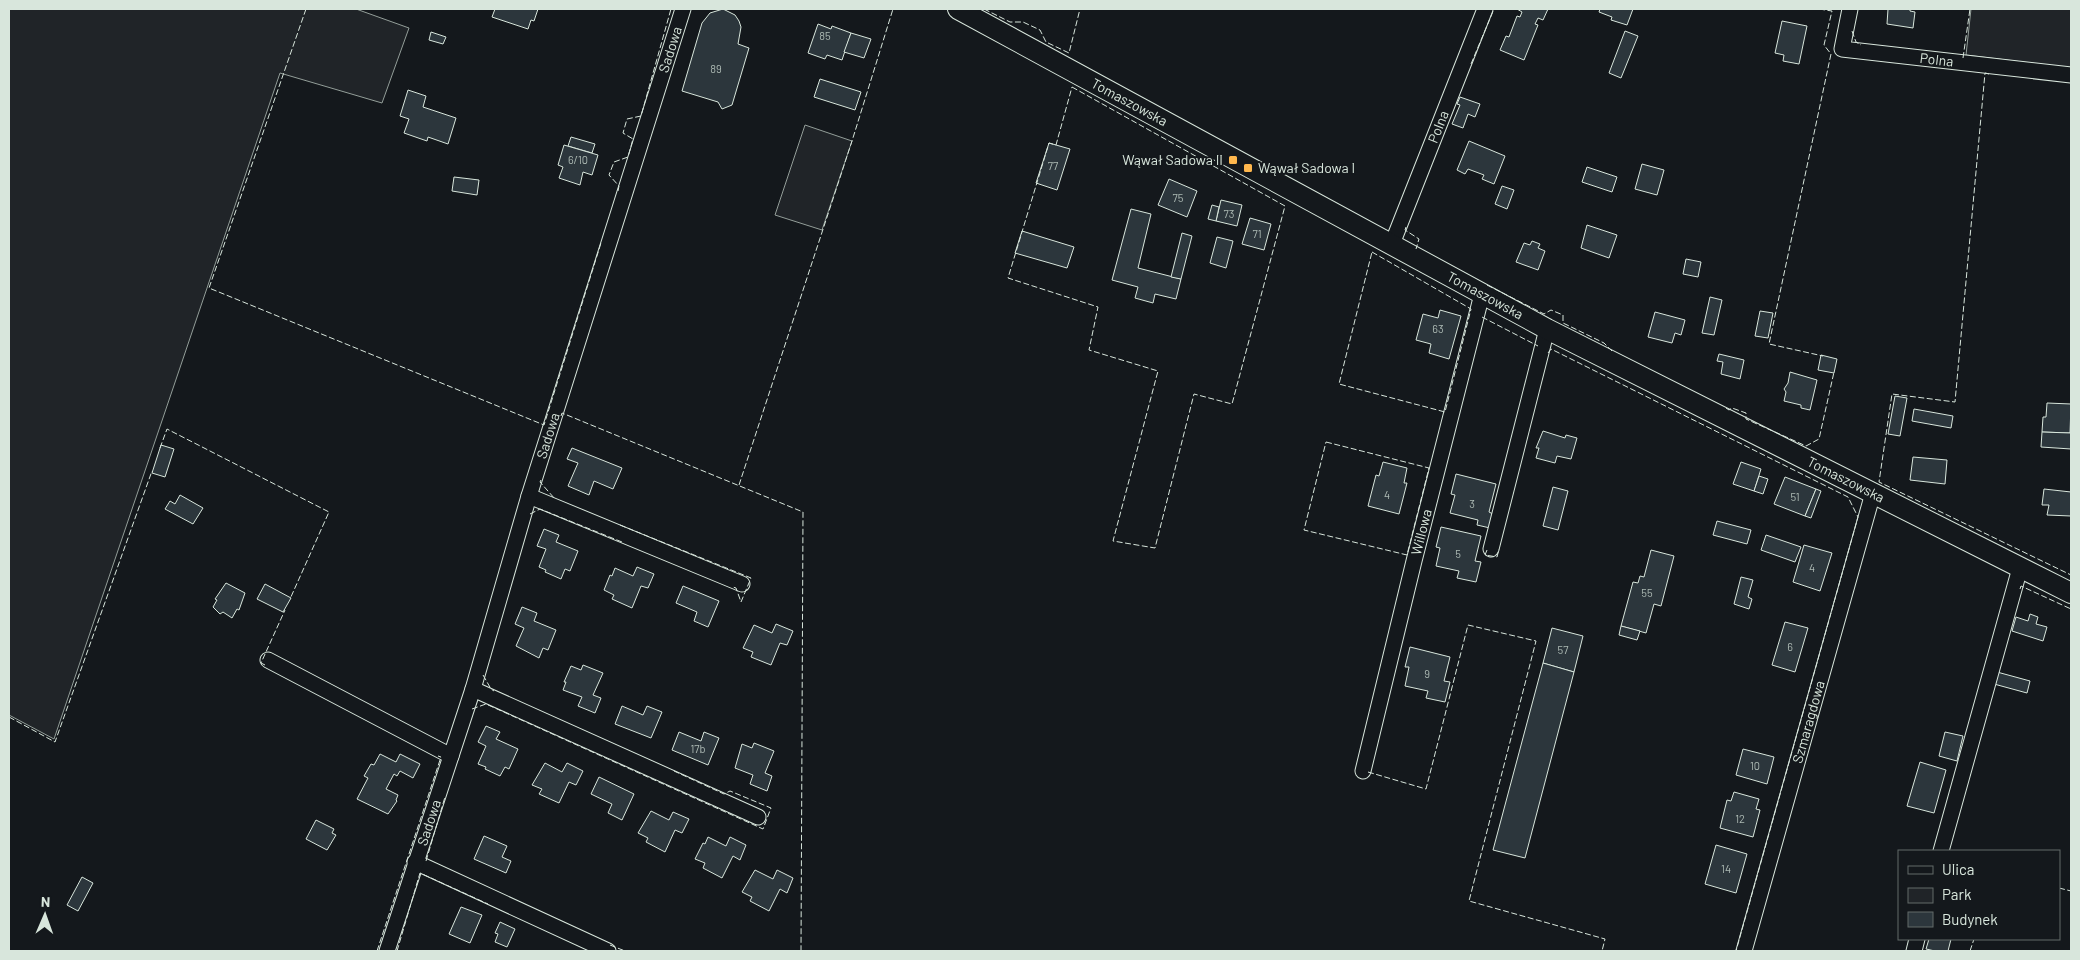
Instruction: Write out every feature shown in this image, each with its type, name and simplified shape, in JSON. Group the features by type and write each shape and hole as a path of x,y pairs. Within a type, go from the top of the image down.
{"street":[{"name":"Sadowa","path":"387,951 472,689 530,496 683,9"},
{"name":"Tomaszowska","path":"958,9 1547,329 2071,593"},
{"name":"Polna","path":"1392,244 1485,9"},
{"name":"Polna","path":"1850,9 1842,49 2071,75"},
{"name":"Willowa","path":"1363,771 1482,294"},
{"path":"1491,549 1547,329"},
{"name":"Szmaragdowa","path":"1744,951 1872,493"},
{"path":"530,496 742,584"},
{"path":"1942,850 2020,568"},
{"path":"268,660 450,756"},
{"path":"472,689 758,817"},
{"name":"Sadowa","path":"415,862 608,951"}],"green space":[{"path":"9,9 356,9 409,28 382,103 280,73 54,739 9,715"},
{"path":"1971,9 2071,9 2071,68 1966,55"},
{"path":"805,125 852,141 822,230 775,215"}],"building":[{"path":"495,9 538,9 534,21 531,20 528,29 492,17"},
{"path":"723,9 735,15 739,21 741,27 738,44 749,48 732,105 722,109 718,102 682,91 702,23 710,13"},
{"path":"1517,9 1548,9 1543,20 1538,18 1535,24 1538,25 1524,60 1500,50 1506,36 1509,37 1517,16 1520,17 1522,12"},
{"path":"1600,9 1633,9 1627,25 1611,20 1612,17 1599,12"},
{"path":"1888,9 1910,9 1910,11 1915,12 1913,28 1887,24"},
{"path":"1782,21 1807,26 1799,64 1783,61 1784,55 1775,53"},
{"path":"818,24 831,29 832,26 851,33 842,60 827,55 825,59 808,53"},
{"path":"1625,31 1638,36 1621,78 1609,73"},
{"path":"431,32 446,37 443,44 429,40"},
{"path":"851,33 871,39 864,58 844,52"},
{"path":"820,79 861,92 855,110 814,97"},
{"path":"408,90 426,96 423,107 456,118 448,144 428,137 427,141 404,133 409,119 400,116"},
{"path":"1460,97 1480,104 1475,117 1468,114 1463,128 1452,124 1460,105 1457,104"},
{"path":"571,137 595,144 592,153 568,146"},
{"path":"1469,141 1505,156 1494,184 1482,179 1484,175 1468,169 1465,174 1457,170"},
{"path":"1049,143 1070,149 1057,190 1036,183"},
{"path":"564,145 598,155 592,175 583,172 580,185 559,178 563,167 558,165"},
{"path":"1642,164 1664,170 1657,195 1635,189"},
{"path":"1587,167 1617,177 1612,192 1582,182"},
{"path":"454,177 479,180 477,195 452,191"},
{"path":"1169,179 1197,191 1187,217 1158,205"},
{"path":"1502,186 1514,190 1507,209 1495,204"},
{"path":"1221,200 1242,205 1237,226 1216,221"},
{"path":"1212,205 1219,207 1216,221 1208,219"},
{"path":"1131,209 1151,214 1138,268 1181,279 1176,299 1155,294 1153,303 1135,298 1138,287 1112,280"},
{"path":"1250,218 1271,224 1264,250 1242,244"},
{"path":"1587,225 1617,235 1609,258 1581,248"},
{"path":"1022,231 1074,247 1067,268 1015,253"},
{"path":"1182,233 1192,236 1181,279 1171,277"},
{"path":"1217,237 1233,241 1226,268 1210,263"},
{"path":"1532,241 1540,244 1538,248 1545,251 1538,270 1516,262 1524,243 1530,245"},
{"path":"1686,259 1701,262 1698,277 1683,274"},
{"path":"1710,297 1722,300 1714,335 1702,333"},
{"path":"1440,310 1461,316 1449,359 1429,353 1431,344 1416,340 1423,314 1438,318"},
{"path":"1760,311 1773,313 1768,338 1755,336"},
{"path":"1655,312 1685,320 1681,335 1675,333 1672,343 1648,337"},
{"path":"1719,354 1744,360 1740,379 1721,374 1723,362 1717,361"},
{"path":"1821,355 1837,359 1834,373 1818,370"},
{"path":"1790,372 1817,380 1810,410 1801,408 1801,405 1784,401 1786,392 1784,389 1788,383"},
{"path":"1895,396 1907,398 1900,436 1888,434"},
{"path":"2047,403 2071,404 2070,433 2042,432 2043,417 2046,417"},
{"path":"1914,409 1953,416 1951,428 1912,421"},
{"path":"1543,431 1565,438 1566,435 1577,438 1571,459 1557,456 1555,463 1536,458 1539,448 1536,448"},
{"path":"2042,432 2071,433 2071,449 2041,447"},
{"path":"161,445 174,449 165,477 152,473"},
{"path":"572,448 622,468 613,489 594,481 589,495 568,486 578,463 567,459"},
{"path":"1913,457 1947,460 1945,484 1910,480"},
{"path":"1383,462 1407,468 1404,483 1407,483 1399,514 1368,506 1376,475 1379,476"},
{"path":"1741,462 1761,469 1754,491 1733,484"},
{"path":"1456,474 1496,484 1489,512 1493,514 1490,528 1477,525 1478,520 1450,513 1455,495 1451,494"},
{"path":"1759,476 1768,479 1763,494 1754,491"},
{"path":"1785,477 1816,489 1805,516 1774,504"},
{"path":"1553,487 1568,491 1558,530 1543,526"},
{"path":"1816,489 1821,491 1811,518 1805,516"},
{"path":"2044,489 2071,492 2071,516 2047,515 2049,505 2042,505"},
{"path":"180,495 203,508 193,524 165,509 170,501 175,504"},
{"path":"1717,521 1751,530 1747,544 1713,535"},
{"path":"1441,527 1481,536 1475,561 1481,562 1476,582 1457,578 1459,571 1436,566 1440,548 1436,547"},
{"path":"544,529 559,535 556,542 578,551 570,571 565,569 561,579 545,572 546,570 539,567 546,549 537,546"},
{"path":"1766,535 1801,547 1795,562 1761,550"},
{"path":"1804,545 1832,553 1820,591 1793,582"},
{"path":"1651,550 1674,556 1661,606 1654,604 1646,633 1621,626 1633,582 1638,583 1640,576 1644,577"},
{"path":"637,567 654,574 648,588 641,586 632,608 612,599 614,595 604,590 615,568 633,576"},
{"path":"1741,577 1753,580 1748,597 1752,599 1749,609 1734,604"},
{"path":"226,583 245,593 239,610 237,609 232,618 223,612 220,614 213,607 217,600 215,599"},
{"path":"265,584 291,598 283,612 257,599"},
{"path":"683,586 719,601 708,627 694,621 697,612 676,603"},
{"path":"522,607 537,613 534,621 556,630 548,650 543,648 539,658 516,646 524,628 515,624"},
{"path":"2030,614 2038,617 2036,624 2047,627 2043,641 2012,631 2016,617 2028,621"},
{"path":"1785,622 1808,628 1795,672 1772,665"},
{"path":"776,624 793,631 787,645 780,643 771,665 751,657 753,652 743,648 754,625 772,633"},
{"path":"1621,626 1640,631 1637,640 1619,635"},
{"path":"1552,628 1583,636 1574,672 1543,663"},
{"path":"1410,647 1450,657 1444,681 1450,682 1445,702 1426,698 1428,691 1405,686 1409,667 1405,667"},
{"path":"1543,663 1574,672 1525,858 1493,850"},
{"path":"583,665 603,673 593,695 601,698 595,713 578,706 582,697 563,690 566,682 564,682 571,666 581,670"},
{"path":"1997,672 2030,681 2027,693 1994,684"},
{"path":"622,706 643,715 647,706 662,712 651,738 615,724"},
{"path":"486,726 500,732 496,739 518,749 509,769 505,767 500,776 478,764 486,746 478,742"},
{"path":"679,732 701,741 704,732 719,738 708,765 672,750"},
{"path":"1945,732 1963,736 1957,761 1939,756"},
{"path":"754,743 774,751 765,773 772,776 767,791 750,784 753,775 735,768 742,744 752,748"},
{"path":"1743,749 1774,757 1767,784 1736,775"},
{"path":"380,754 396,762 400,754 420,764 413,778 400,771 397,776 394,774 386,789 398,795 397,801 388,814 357,799 368,778 364,776 371,764 374,765"},
{"path":"1920,762 1946,770 1934,813 1907,806"},
{"path":"545,763 562,772 567,763 583,771 576,785 569,782 559,803 539,794 542,789 532,785"},
{"path":"599,777 634,794 622,820 608,813 612,804 591,794"},
{"path":"1734,792 1759,799 1756,809 1760,810 1753,837 1720,828 1727,800 1731,801"},
{"path":"651,811 669,820 673,812 689,819 682,833 675,830 665,852 646,842 648,838 638,833"},
{"path":"316,820 334,829 332,833 336,835 327,850 306,839"},
{"path":"484,836 507,846 502,857 511,861 506,873 474,859"},
{"path":"708,837 726,846 730,837 746,845 740,860 733,856 722,878 703,868 705,863 695,859"},
{"path":"1716,845 1747,854 1736,893 1705,884"},
{"path":"755,870 773,879 777,870 793,878 787,893 780,889 769,911 750,901 752,897 742,892"},
{"path":"82,877 93,883 78,911 67,905"},
{"path":"461,907 482,915 470,943 449,934"},
{"path":"500,922 515,929 507,947 495,942 498,934 495,933"},
{"path":"1929,940 1951,940 1948,951 1926,949"}],"fence":[{"path":"306,9 209,288 544,425 601,243"},
{"path":"618,191 619,186 609,175 614,162 628,157 633,139 623,133 627,119 641,116 671,9"},
{"path":"739,485 852,141 893,9"},
{"path":"984,9 1010,22 1023,22 1040,30 1046,42 1069,53 1080,9"},
{"path":"1471,64 1494,9"},
{"path":"1819,9 1832,11 1824,45 1831,54 1769,344 1823,356"},
{"path":"1963,58 1970,9"},
{"path":"1852,31 1856,42 1861,45"},
{"path":"1989,74 1985,73 1955,402 1892,394 1879,482 2071,575"},
{"path":"1072,87 1285,206 1232,404 1194,394 1155,548 1113,541 1158,371 1089,350 1098,307 1008,278 1049,143 1056,145 1072,87"},
{"path":"1406,227 1405,230 1419,239 1416,249"},
{"path":"1372,252 1471,309 1445,412 1339,384 1372,252"},
{"path":"1487,285 1544,314 1551,310 1563,315 1563,323 1604,343 1612,351"},
{"path":"1482,317 1538,346"},
{"path":"1548,353 1551,349 1848,497 1858,517 1736,951"},
{"path":"1726,408 1746,413 1746,419 1806,446 1819,439 1834,372"},
{"path":"561,416 562,413 803,512 801,951"},
{"path":"160,448 167,429 329,512 290,599"},
{"path":"1326,442 1429,468 1407,555 1304,530 1326,442"},
{"path":"9,717 55,742 152,471"},
{"path":"541,480 540,482 555,499"},
{"path":"530,514 540,509 622,542"},
{"path":"620,525 751,578 741,602 736,588 733,587"},
{"path":"1487,550 1485,555 1497,557 1499,549"},
{"path":"2020,589 2021,586 2071,609"},
{"path":"265,665 261,663 285,610"},
{"path":"1368,772 1426,789 1468,625 1536,641 1469,901 1605,939 1602,951"},
{"path":"483,675 494,691"},
{"path":"472,709 486,704 763,829 771,808 730,791 724,794 674,771"},
{"path":"377,951 441,757 438,756"},
{"path":"426,861 445,797"},
{"path":"397,951 420,873 488,904"},
{"path":"2060,888 2071,891"},
{"path":"1970,951 1974,940"},
{"path":"610,945 625,951"}],"place":[{"name":"Wąwał Sadowa II","path":"1233,160"},
{"name":"Wąwał Sadowa I","path":"1248,168"}]}
